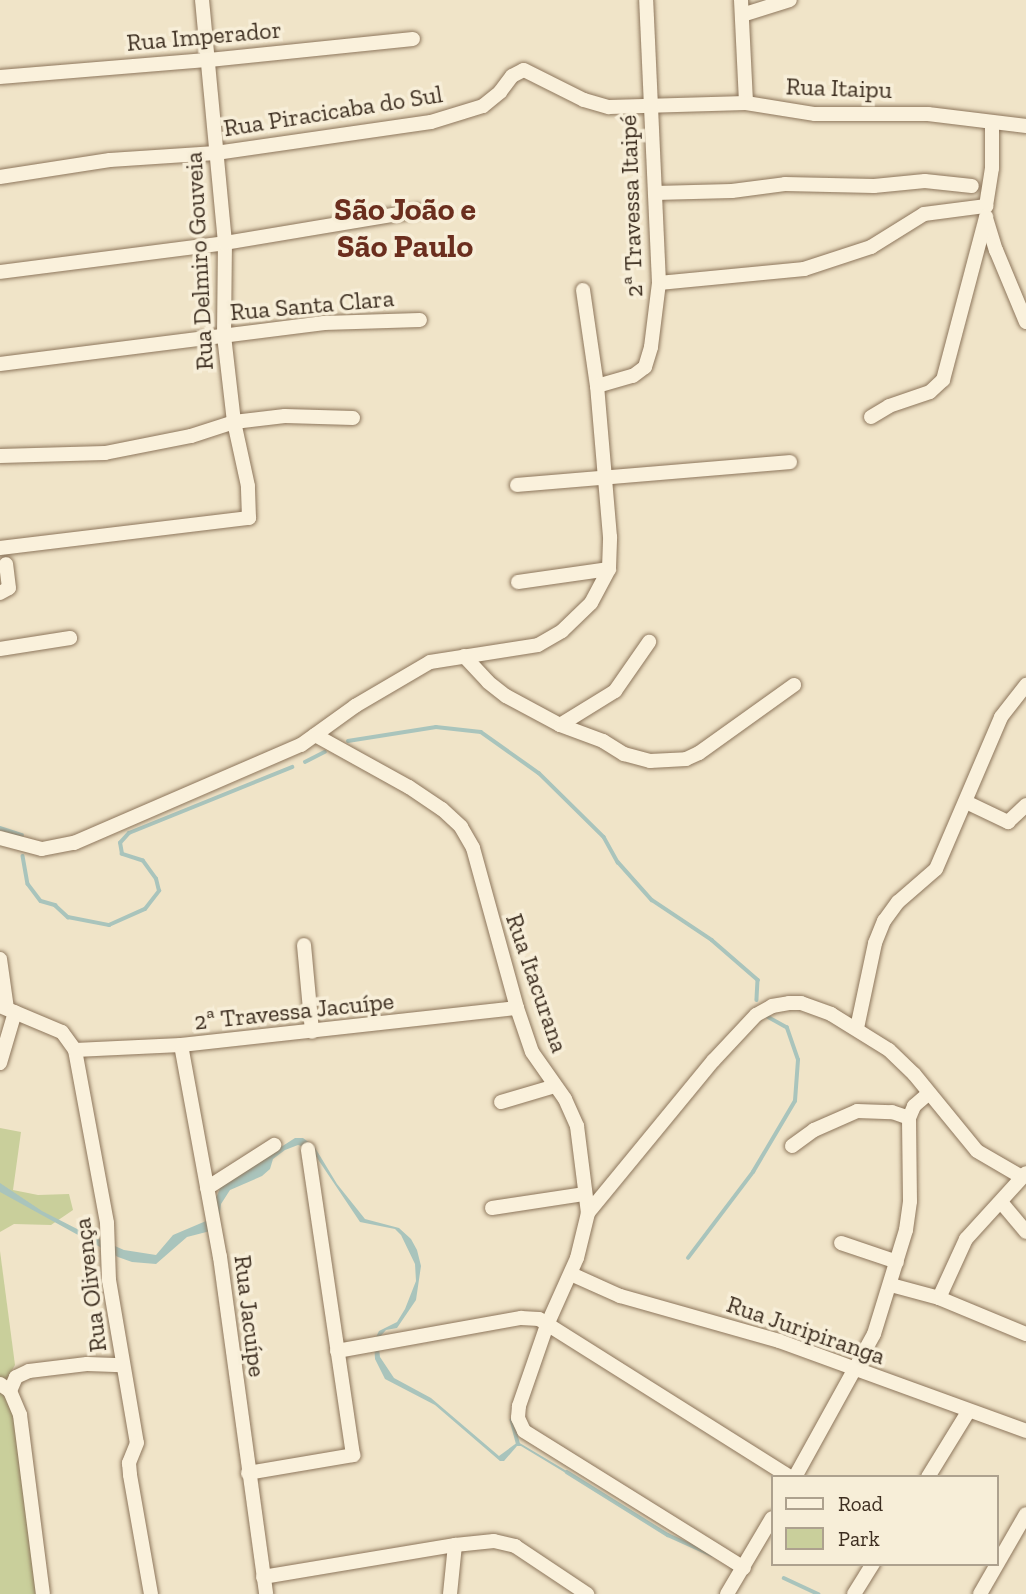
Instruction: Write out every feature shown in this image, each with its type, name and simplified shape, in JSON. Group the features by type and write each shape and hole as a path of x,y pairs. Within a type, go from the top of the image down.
{"street":[{"name":"Rua Delmiro Gouveia","path":"0,548 249,517 248,486 234,422 224,335 225,243 201,0"},
{"name":"2ª Travessa Itaipé","path":"597,386 633,376 645,367 651,347 659,284 646,0"},
{"path":"746,103 741,7 790,0"},
{"name":"Rua Imperador","path":"0,77 209,60 413,39"},
{"name":"Rua Piracicaba do Sul","path":"0,177 110,160 216,153 408,126 453,116 492,100 512,76 524,70 594,104 620,107 651,103"},
{"name":"Rua Itaipu","path":"651,103 746,103 814,114 928,114 1026,126"},
{"path":"870,417 889,406 930,393 943,380 986,211 992,158 992,123"},
{"path":"655,193 732,191 796,184 874,186 925,181 972,186"},
{"path":"0,272 225,243 417,211"},
{"path":"659,284 804,269 871,247 924,214 986,211"},
{"path":"986,211 996,250 1026,322"},
{"path":"0,838 42,849 74,843 278,756 430,662 538,645 551,639 578,618 591,603 609,569 597,386 583,290"},
{"name":"Rua Santa Clara","path":"0,364 356,320 420,320"},
{"path":"0,456 105,453 191,436 234,422 285,416 353,418"},
{"path":"517,485 790,462"},
{"path":"0,593 9,589 6,564"},
{"path":"519,582 609,569"},
{"path":"0,649 69,638"},
{"path":"560,725 615,691 649,642"},
{"path":"464,656 488,682 506,696 560,725 603,741 635,759 686,759 794,685"},
{"path":"857,1028 875,943 884,920 898,902 936,869 967,802 1001,717 1026,685"},
{"name":"Rua Itacurana","path":"315,735 409,787 442,809 461,827 473,848 517,1008 532,1052 565,1099 577,1126 588,1213 571,1274 550,1319 519,1406 519,1418 524,1431 744,1568"},
{"path":"967,802 1008,822 1026,805"},
{"path":"304,945 312,1032"},
{"path":"0,959 7,1009 0,1063"},
{"path":"588,1213 713,1061 763,1009 801,1003 857,1028 903,1062 977,1151 1023,1174 966,1239 939,1298"},
{"name":"2ª Travessa Jacuípe","path":"75,1049 181,1045 517,1008"},
{"path":"7,1009 62,1032 75,1049"},
{"name":"Rua Jacuípe","path":"181,1045 232,1331 248,1473 266,1594"},
{"name":"Rua Olivença","path":"75,1049 108,1239 107,1256 122,1365 137,1443 129,1464 130,1475 151,1594"},
{"path":"501,1102 555,1086"},
{"path":"796,1475 874,1334 891,1285 910,1201 909,1118 914,1105 928,1094"},
{"path":"792,1146 814,1130 857,1111 892,1112 909,1118"},
{"path":"207,1188 274,1145"},
{"path":"248,1473 353,1455 308,1149"},
{"path":"492,1208 585,1194"},
{"path":"1001,1202 1026,1232"},
{"path":"841,1243 897,1262"},
{"name":"Rua Juripiranga","path":"571,1274 620,1296 753,1333 1026,1431"},
{"path":"891,1285 939,1298 1026,1334"},
{"path":"337,1351 521,1318 550,1319 787,1475"},
{"path":"43,1594 20,1415 5,1387 16,1377 29,1371 86,1364 122,1365"},
{"path":"929,1475 968,1412"},
{"path":"998,1563 1026,1514"},
{"path":"727,1594 771,1520"},
{"path":"263,1577 494,1541 515,1546 587,1594"},
{"path":"450,1594 455,1545"},
{"path":"854,1594 872,1566"},
{"path":"980,1594 996,1566"}],"green space":[{"path":"0,1128 21,1132 13,1190 38,1195 69,1194 73,1210 51,1225 14,1224 0,1232"},
{"path":"0,1251 15,1365 4,1384 0,1380"},
{"path":"0,1389 16,1413 39,1594 0,1594"}],"water":[{"path":"295,1138 303,1138 314,1146 337,1184 365,1219 399,1228 411,1239 417,1250 421,1266 416,1300 397,1328 386,1330 378,1339 380,1357 394,1378 431,1398 499,1456 518,1442 570,1473 569,1475 521,1446 517,1446 504,1461 500,1461 435,1405 385,1379 375,1359 374,1341 379,1331 397,1322 405,1309 416,1281 415,1264 401,1235 395,1229 360,1222 311,1149 298,1145 285,1150 273,1159 270,1169 262,1176 230,1190 221,1204 218,1229 187,1237 156,1264 132,1262 118,1257 0,1192 0,1183 42,1211 85,1233 124,1250 156,1255 173,1235 206,1221 221,1186"}],"waterway":[{"path":"348,741 436,727 481,732 539,773 604,837 618,862 652,900 712,940 758,980 757,1000"},
{"path":"305,762 325,752"},
{"path":"23,856 28,884 41,901 55,905 68,917 109,925 145,909 159,891 156,879 143,861 122,854 120,843 129,833 292,767"},
{"path":"0,828 22,835"},
{"path":"688,1258 753,1172 795,1101 798,1060 787,1028 769,1018"},
{"path":"512,1420 518,1443"},
{"path":"567,1472 668,1535 712,1555"},
{"path":"784,1578 819,1594"}],"district":[{"name":"São João e São Paulo","path":"405,228"}]}
